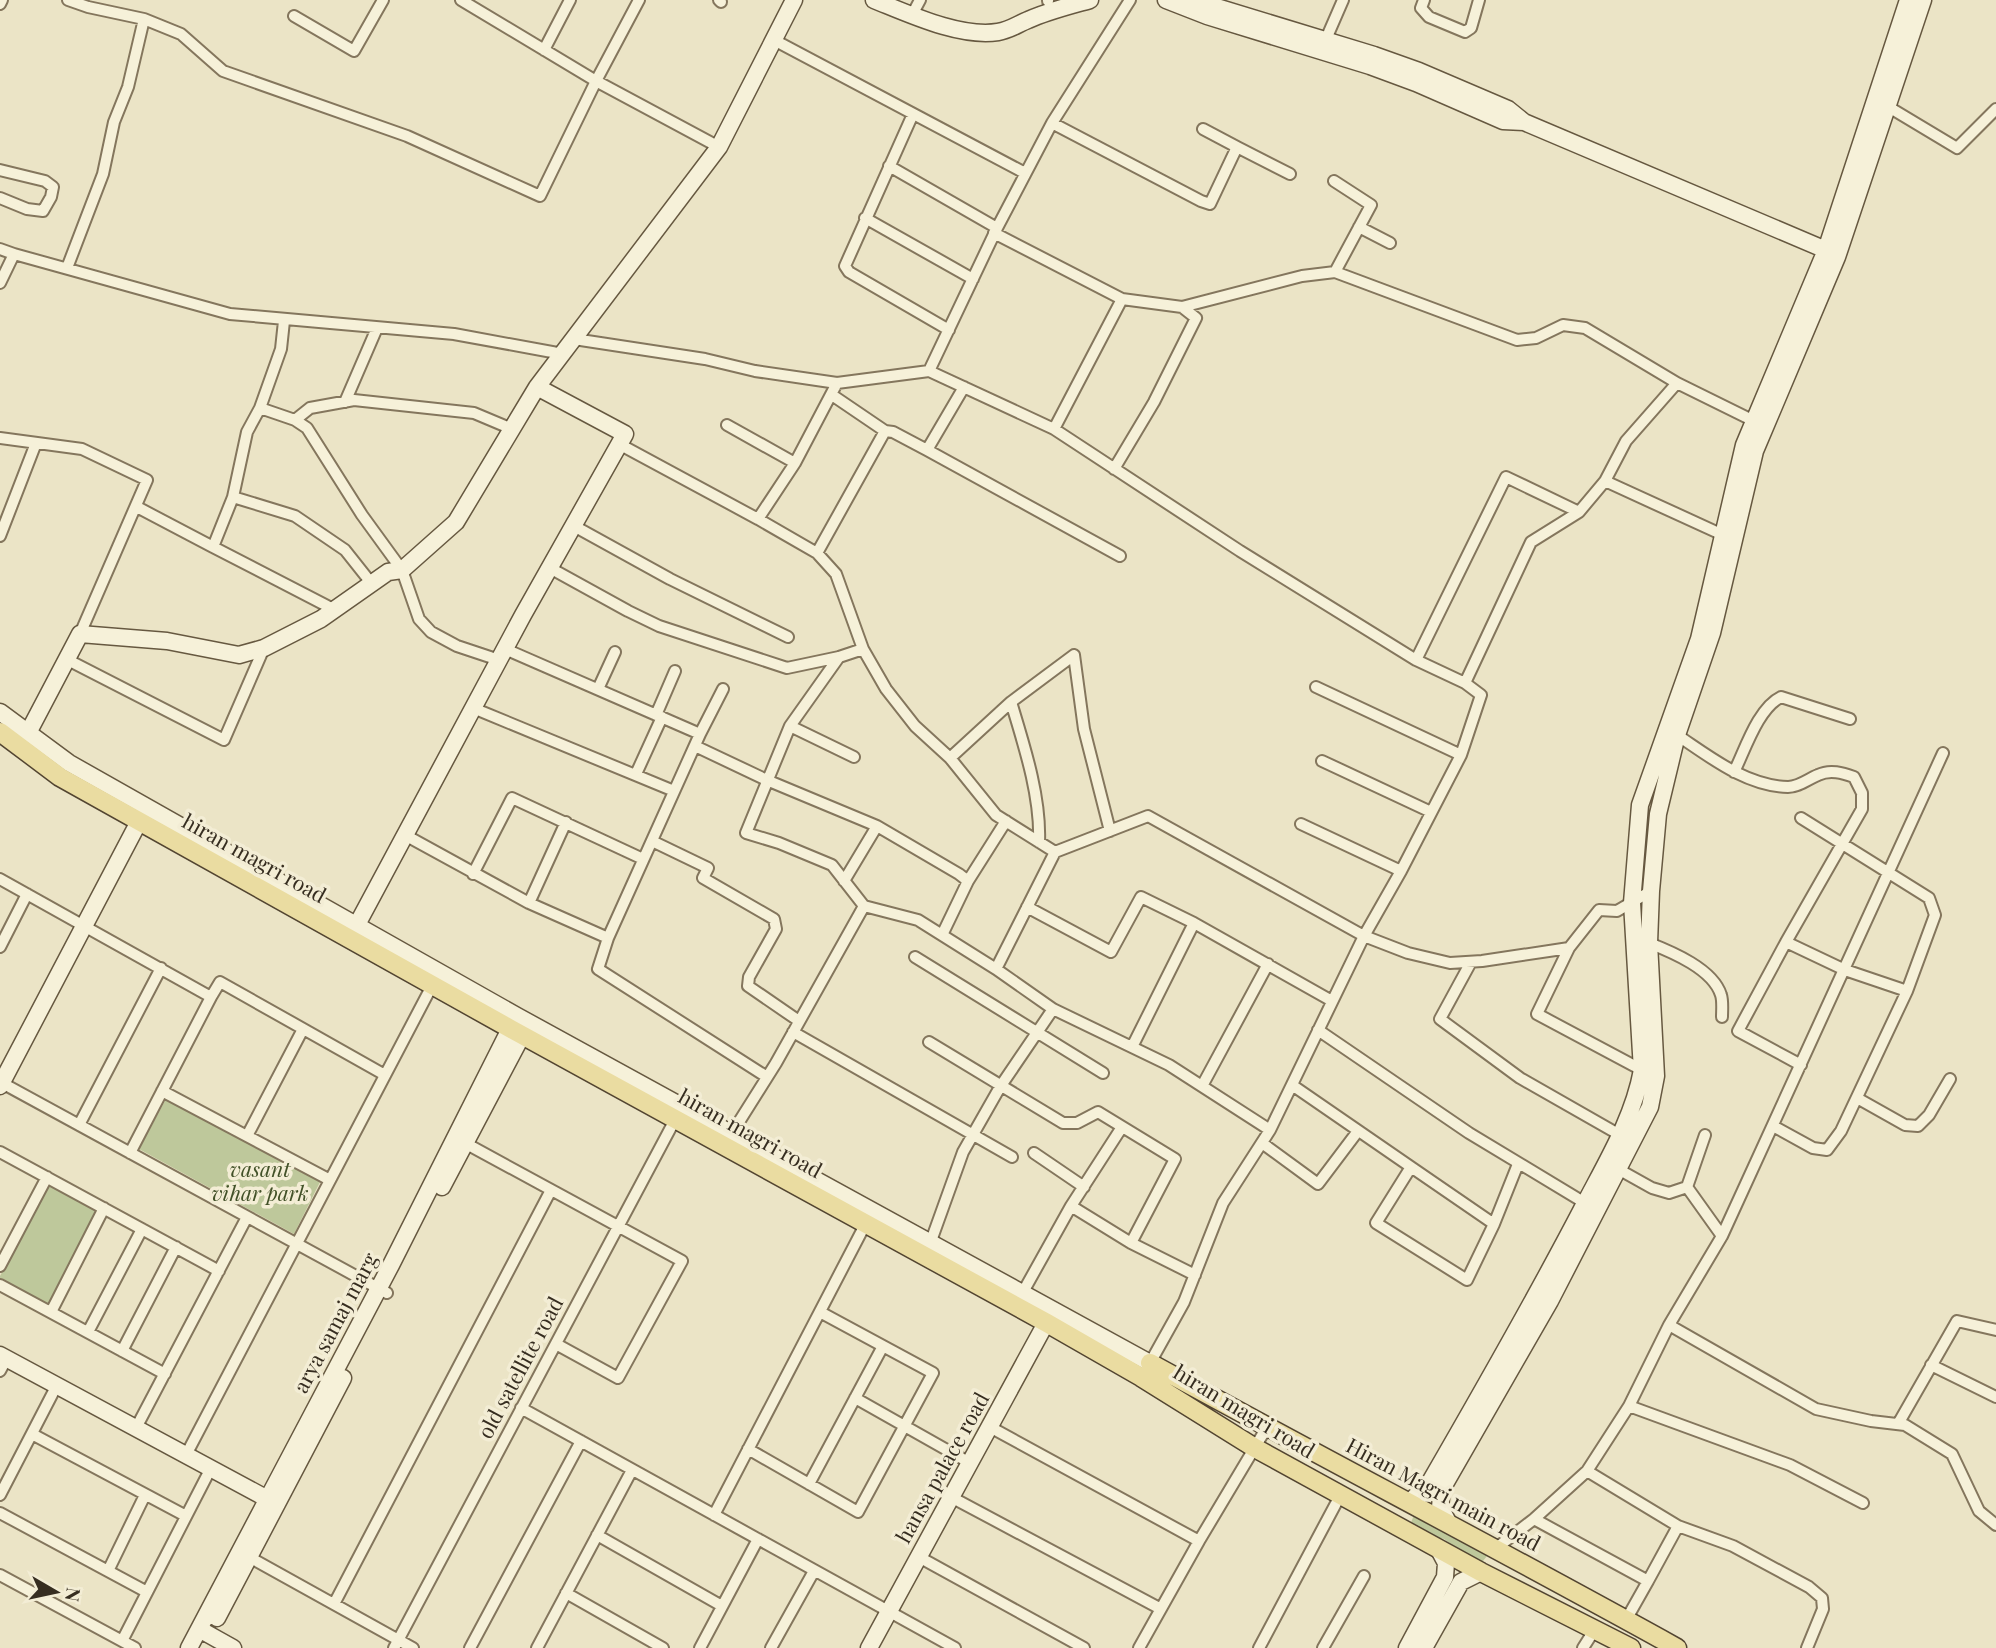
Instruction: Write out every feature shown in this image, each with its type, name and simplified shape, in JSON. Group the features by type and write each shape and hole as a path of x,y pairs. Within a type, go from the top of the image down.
{"main road":[{"name":"hiran magri road","path":"1,734 60,777 143,814 679,1113 866,1223 1051,1316 1141,1377 1255,1447 1481,1572"},
{"name":"Hiran Magri main road","path":"1150,1363 1677,1648"},
{"path":"1396,1525 1410,1502"},
{"path":"1495,1549 1481,1572 1631,1648"}],"street":[{"path":"68,0 144,19 181,34 223,71 407,136 540,196 639,0"},
{"path":"294,16 354,51 383,0"},
{"path":"461,0 596,81 719,147"},
{"path":"544,50 570,0"},
{"path":"80,634 167,640 239,655 264,648 321,619 388,572 401,570 456,522 537,387 719,147 794,0"},
{"path":"874,0 950,26 988,32 1010,29 1049,0"},
{"path":"912,15 920,0"},
{"path":"1024,21 1090,0"},
{"path":"929,371 995,231 1052,124 1130,0"},
{"path":"1324,44 1343,0"},
{"path":"1424,0 1422,8 1429,17 1465,32 1471,28 1479,0"},
{"path":"1410,1502 1430,1482 1536,1296 1620,1135 1638,1094 1642,1070 1632,903 1640,805 1699,639 1744,445 1826,250 1908,0"},
{"path":"1448,1522 1440,1507 1442,1489 1550,1301 1650,1107 1656,1076 1649,943 1651,891 1658,814 1677,735 1712,633 1755,451 1837,257 1923,0"},
{"path":"1172,2 1210,5 1324,44 1419,71 1508,109 1524,122 1826,250"},
{"path":"67,268 103,174 114,122 128,87 144,19"},
{"path":"774,40 1026,173"},
{"path":"1887,107 1957,148 1996,109"},
{"path":"913,114 846,258 845,266 849,272 948,330"},
{"path":"1052,124 1210,204 1237,147"},
{"path":"1203,129 1290,174"},
{"path":"889,166 995,231 1122,299 1182,307 1302,276 1335,272 1517,340 1536,338 1563,325 1585,328 1677,383 1754,421"},
{"path":"0,170 45,181 52,187 51,197 43,211 27,209 0,198"},
{"path":"1334,181 1371,205 1335,272"},
{"path":"865,218 973,279"},
{"path":"1359,227 1390,243"},
{"path":"0,249 230,314 284,321 454,334 563,354"},
{"path":"0,283 14,254"},
{"path":"1054,429 1122,299"},
{"path":"1114,469 1153,402 1196,318 1182,307"},
{"path":"213,547 233,497 247,432 260,408 281,349 284,321"},
{"path":"345,402 377,328"},
{"path":"574,339 837,383 929,371 1054,429 1240,551 1416,660 1465,683 1481,695 1461,755 1364,936 1270,1130 1223,1202 1184,1302 1150,1363 1051,1316 1023,1292 732,1133 679,1113"},
{"path":"758,519 795,463 837,383"},
{"path":"1465,683 1531,542 1579,512 1605,481 1626,441 1677,383"},
{"path":"353,932 502,654 625,434 537,387"},
{"path":"927,450 964,387"},
{"path":"832,395 885,431 893,432 927,450 1120,556"},
{"path":"295,420 310,408 354,400 474,413 512,429"},
{"path":"260,408 295,420 307,428 362,515 401,570 419,619 431,632 457,646 502,654 598,689 700,734"},
{"path":"727,425 795,463"},
{"path":"817,553 885,431"},
{"path":"0,438 82,449 147,480 80,634 28,733"},
{"path":"0,536 36,443"},
{"path":"619,444 817,553 836,574 863,649 886,689 915,726 950,758 996,815 1055,852"},
{"path":"1416,660 1506,477 1579,512"},
{"path":"1605,481 1723,535"},
{"path":"233,497 295,516 345,550 372,584"},
{"path":"137,507 335,610"},
{"path":"575,526 670,579 788,637"},
{"path":"550,568 659,626 787,668 863,649"},
{"path":"66,659 224,740 264,648"},
{"path":"598,689 615,652"},
{"path":"950,758 1011,702 1074,655 1084,729 1110,831"},
{"path":"839,657 790,726 746,833 832,865 863,906 918,920 1053,1009 1169,1065 1270,1130"},
{"path":"636,774 675,671"},
{"path":"1316,687 1461,755"},
{"path":"723,689 643,859 608,938 598,968 767,1077"},
{"path":"1734,772 1763,711 1771,702 1781,697 1850,719"},
{"path":"1011,702 1023,741 1040,823 1039,842"},
{"path":"473,708 674,791"},
{"path":"0,712 143,814 1,1084 383,1291 466,1143 520,1025"},
{"path":"790,726 854,757"},
{"path":"1677,735 1734,772 1770,784 1791,787 1819,774 1839,772 1854,777 1862,793 1861,809 1738,1031"},
{"path":"695,746 877,826 959,873 968,881"},
{"path":"1495,1549 1534,1519 1587,1471 1629,1406 1669,1325 1722,1236 1943,753"},
{"path":"1322,761 1431,812"},
{"path":"473,874 512,798 643,859"},
{"path":"996,969 1055,852 1148,816 1364,936 1418,956 1450,963 1471,962 1569,948"},
{"path":"1773,1126 1812,1148 1827,1150 1841,1131 1907,991 1935,915 1929,898 1801,818"},
{"path":"942,935 968,881 1006,821"},
{"path":"529,903 566,822"},
{"path":"1301,824 1401,871"},
{"path":"844,881 877,826"},
{"path":"405,835 529,903 608,938"},
{"path":"652,841 708,868 703,878 774,919 776,929 749,977 748,986 799,1021"},
{"path":"0,879 211,997"},
{"path":"1642,1070 1537,1014 1569,948 1599,910 1617,911 1651,891"},
{"path":"0,946 27,894"},
{"path":"1027,907 1111,952 1141,897 1194,923 1332,1001"},
{"path":"732,1133 793,1032 863,906"},
{"path":"1132,1047 1194,923"},
{"path":"1786,942 1845,970 1907,991"},
{"path":"1649,943 1674,953 1699,969 1711,981 1721,995 1724,1021 1801,1065"},
{"path":"915,957 1104,1073"},
{"path":"1471,962 1440,1020 1520,1078 1620,1135"},
{"path":"1202,1086 1268,964"},
{"path":"79,1125 161,968"},
{"path":"186,1455 436,979"},
{"path":"130,1153 219,982 385,1075"},
{"path":"931,1241 963,1152 1000,1087 1053,1009"},
{"name":"arya samaj marg","path":"189,1648 203,1637 520,1025"},
{"path":"247,1136 303,1029"},
{"path":"1318,1030 1469,1133 1585,1203"},
{"path":"793,1032 1012,1157"},
{"path":"929,1042 1063,1123 1077,1123 1098,1112 1175,1159 1131,1243"},
{"path":"1857,1098 1905,1125 1918,1126 1929,1115 1950,1079"},
{"path":"1292,1085 1494,1224"},
{"path":"162,1091 330,1180"},
{"name":"old satellite road","path":"396,1644 679,1113"},
{"path":"1023,1292 1084,1186 1122,1127"},
{"path":"1262,1143 1318,1184 1358,1131"},
{"path":"1687,1187 1705,1135"},
{"path":"466,1143 682,1261 618,1378 556,1343"},
{"path":"0,1152 219,1271"},
{"path":"1034,1153 1084,1186"},
{"path":"1411,1167 1376,1223 1467,1280 1494,1224 1518,1164"},
{"path":"1618,1169 1652,1188 1669,1193 1687,1187"},
{"path":"0,1266 47,1177"},
{"path":"1687,1187 1722,1236"},
{"path":"334,1604 551,1190"},
{"path":"1072,1206 1131,1243 1195,1275"},
{"path":"51,1312 104,1208"},
{"path":"136,1428 247,1217"},
{"path":"713,1515 866,1223"},
{"path":"88,1332 142,1229"},
{"path":"122,1351 176,1247"},
{"path":"0,1284 165,1374"},
{"path":"748,1450 858,1512 933,1373 820,1312"},
{"name":"hansa palace road","path":"869,1648 1051,1316"},
{"path":"1898,1424 1957,1321 1996,1330"},
{"path":"1669,1325 1816,1409 1905,1425 1952,1454 1979,1511 1996,1525"},
{"path":"808,1484 883,1346"},
{"path":"2,1361 57,1385 272,1501 249,1557 203,1637 233,1648"},
{"path":"1931,1365 1996,1397"},
{"path":"0,1495 57,1385"},
{"path":"855,1398 970,1463"},
{"path":"1629,1406 1790,1465 1863,1503"},
{"path":"522,1408 955,1648"},
{"path":"990,1427 1199,1541"},
{"path":"1139,1648 1267,1427"},
{"path":"32,1434 186,1516"},
{"path":"470,1648 581,1441"},
{"path":"122,1641 211,1468"},
{"path":"538,1647 632,1470"},
{"path":"1587,1471 1678,1526 1733,1546 1816,1593 1822,1598 1823,1609 1807,1648"},
{"path":"1259,1648 1341,1494"},
{"path":"108,1571 145,1495"},
{"path":"951,1497 1161,1609"},
{"path":"0,1513 147,1592"},
{"path":"1534,1519 1648,1581"},
{"path":"1626,1620 1678,1526"},
{"path":"597,1535 722,1606"},
{"path":"700,1648 758,1539"},
{"path":"1407,1648 1445,1577 1446,1563 1438,1548"},
{"path":"249,1557 334,1604 396,1644 413,1648"},
{"path":"919,1557 1084,1648"},
{"path":"771,1648 814,1571"},
{"path":"1424,1648 1461,1582 1481,1572"},
{"path":"0,1575 135,1648"},
{"path":"1323,1648 1364,1576"},
{"path":"566,1593 663,1648"},
{"path":"1583,1648 1595,1629"}],"green space":[{"name":"vasant vihar park","path":"166,1099 320,1182 294,1234 139,1149"},
{"path":"49,1183 96,1210 49,1306 0,1279 0,1276"},
{"path":"1414,1515 1487,1548 1487,1556 1477,1563 1444,1539 1418,1533 1410,1525"}]}
